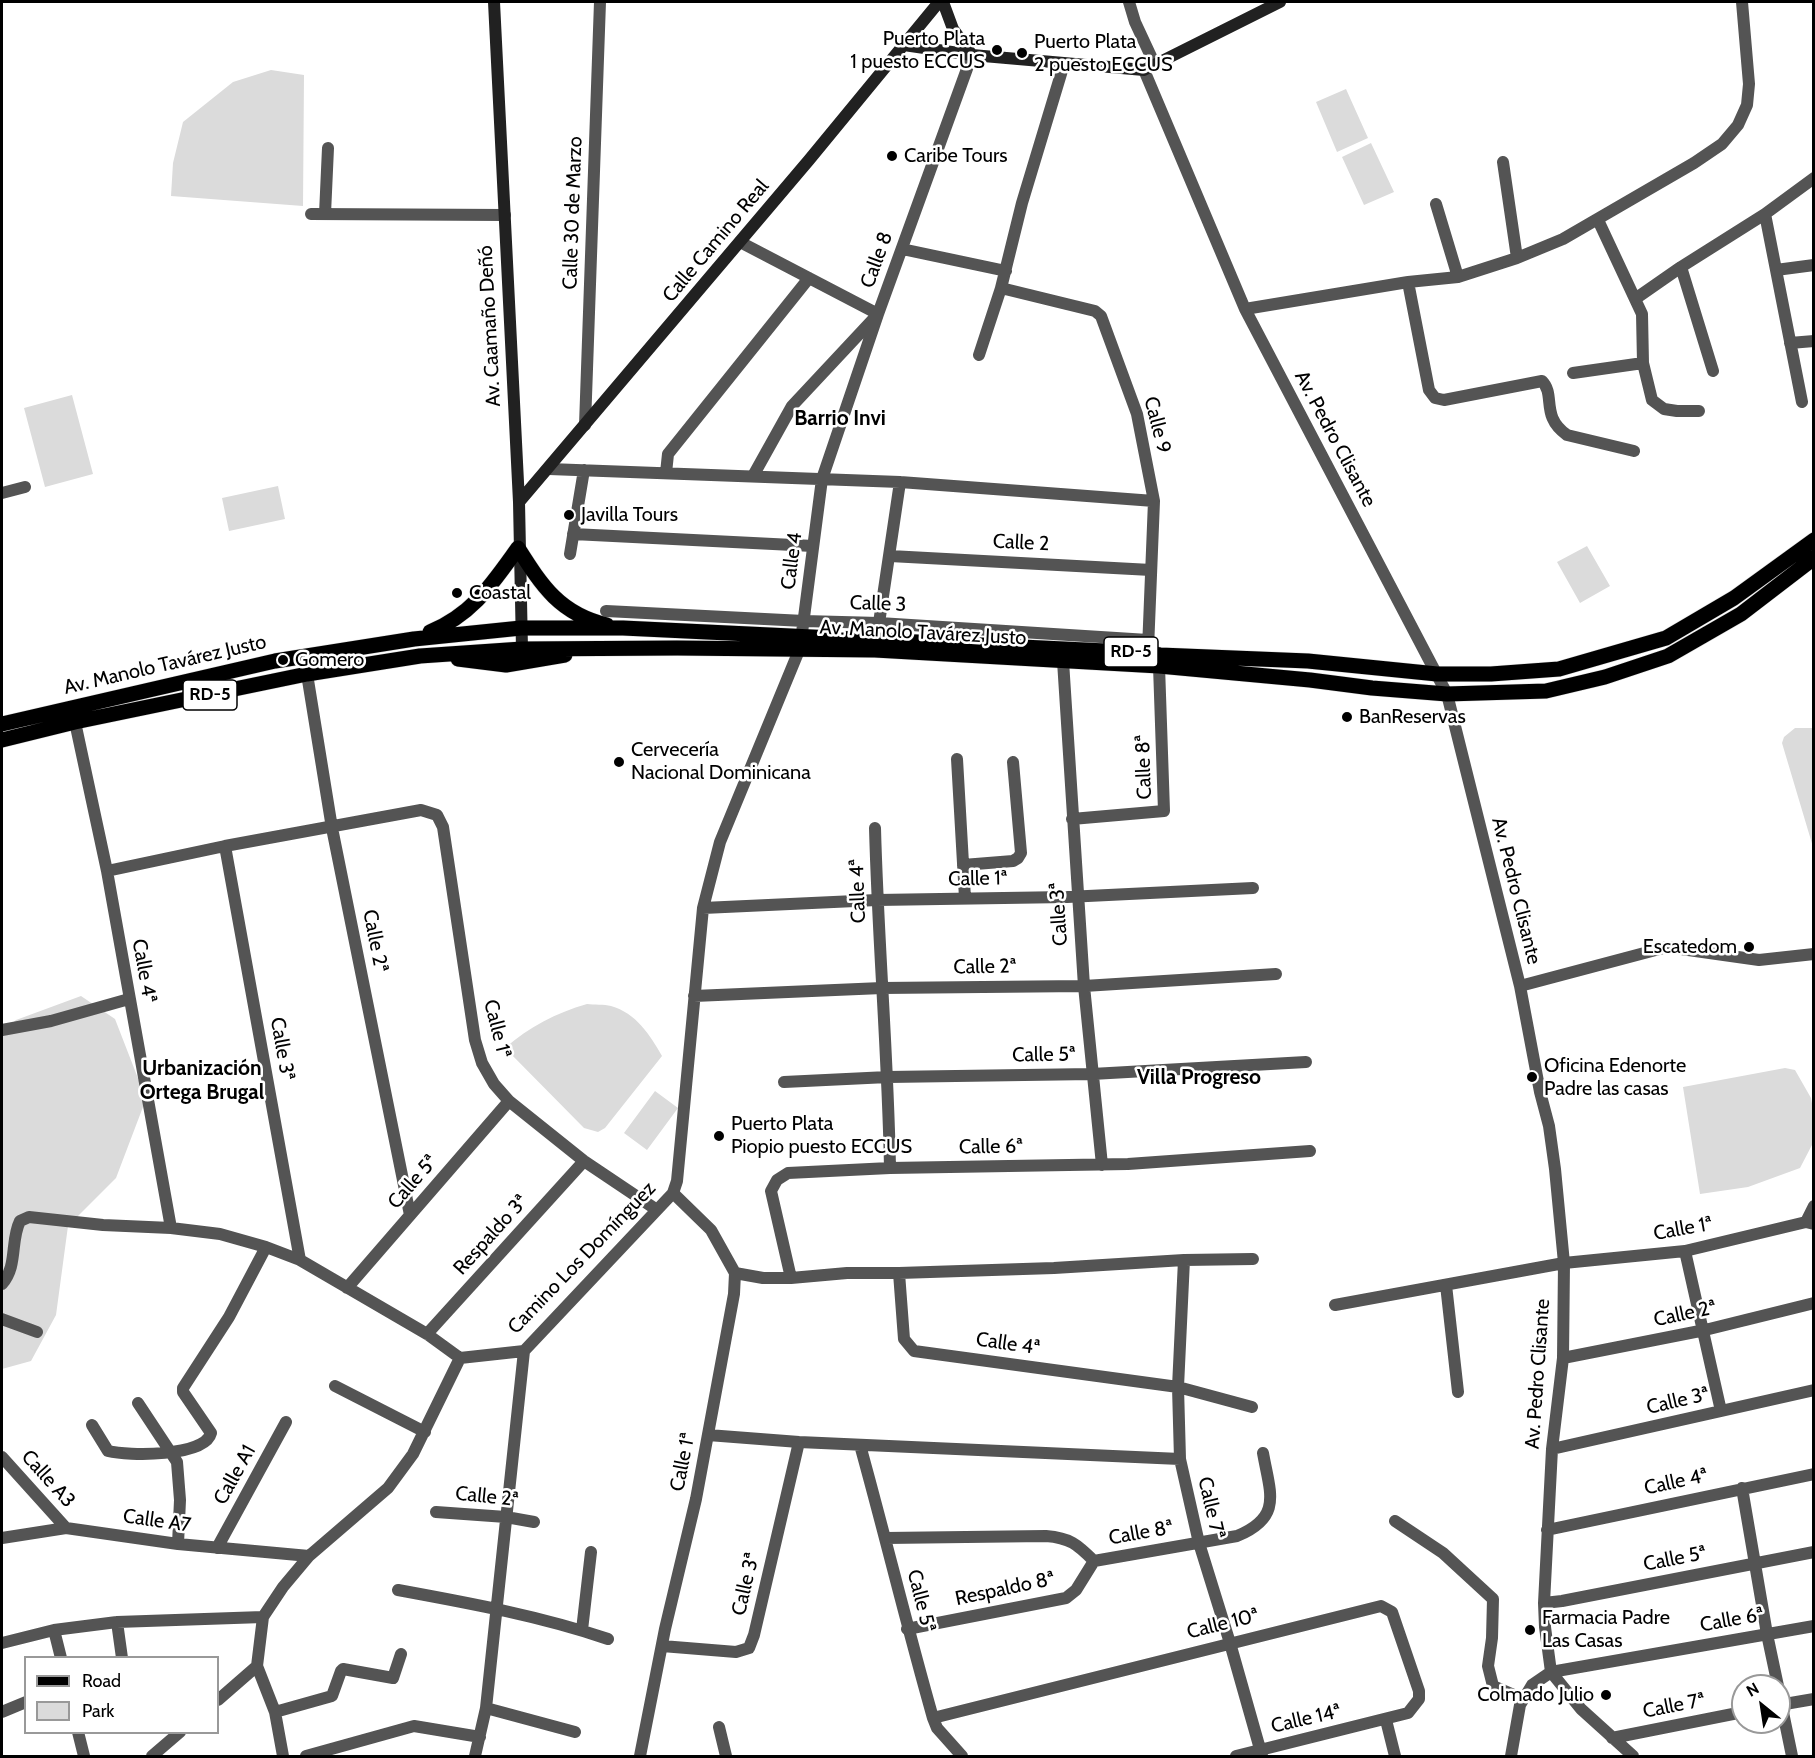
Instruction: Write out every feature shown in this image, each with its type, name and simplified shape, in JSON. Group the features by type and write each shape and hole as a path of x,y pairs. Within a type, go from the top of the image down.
{"main road":[{"name":"Av. Manolo Tavárez Justo","path":"2,724 275,661 414,639 520,628 587,630 623,628 1148,647 1160,656 1308,661 1437,674 1491,674 1559,669 1666,638 1734,598 1814,540"},
{"path":"414,639 450,624 465,613 488,591 518,548 539,581 557,601 581,617 623,628"},
{"name":"Av. Manolo Tavárez Justo","path":"2,740 75,722 307,674 420,656 802,635 875,650 1160,666 1447,694 1546,691 1605,677 1668,656 1741,614 1814,558"},
{"path":"441,654 469,662 506,665 549,659 589,648"}],"street":[{"name":"Av. Caamaño Deñó","path":"494,2 519,502 518,548 522,649"},
{"name":"Calle 30 de Marzo","path":"585,425 600,2"},
{"path":"941,2 952,29 972,55"},
{"name":"Calle Camino Real","path":"519,502 941,2"},
{"name":"Av. Pedro Clisante","path":"1129,2 1149,68 1245,309 1447,694 1520,986 1540,1092 1549,1126 1564,1263 1563,1358 1552,1449 1544,1603 1551,1672"},
{"path":"904,45 972,55 1064,64 1149,68 1280,2"},
{"path":"1245,309 1458,276 1517,258 1563,239 1694,163 1722,144 1738,125 1747,105 1749,84 1742,2"},
{"name":"Calle 8","path":"822,478 878,314 972,55"},
{"path":"979,356 1006,271 1022,202 1064,64"},
{"path":"325,214 328,148"},
{"path":"1503,162 1517,258"},
{"path":"1635,299 1814,178"},
{"path":"1436,204 1458,276"},
{"path":"1765,213 1802,402"},
{"path":"311,214 505,215"},
{"path":"1598,220 1642,314 1643,363 1652,400 1664,409 1699,411"},
{"path":"740,242 878,314 792,406 753,476"},
{"path":"902,249 1006,271"},
{"path":"1776,270 1814,265"},
{"path":"1681,267 1713,371"},
{"path":"666,473 668,454 809,278"},
{"path":"1408,282 1429,390 1435,398 1444,400 1542,381 1546,385 1551,419 1559,429 1567,435 1634,451"},
{"name":"Calle 9","path":"1001,288 1095,311 1101,316 1137,414 1154,501 1148,647"},
{"path":"1790,343 1814,341"},
{"path":"1573,374 1643,363"},
{"path":"549,469 822,478 1154,501"},
{"path":"570,554 584,470"},
{"name":"Calle 4","path":"802,635 822,478"},
{"path":"879,622 900,483"},
{"path":"2,493 25,487"},
{"path":"573,534 813,546"},
{"name":"Calle 2","path":"890,555 1151,570"},
{"name":"Calle 3","path":"606,611 802,635 879,622 1148,647"},
{"name":"Camino Los Domínguez","path":"460,1358 524,1351 673,1193 677,1181 703,908 720,842 802,635"},
{"name":"Calle 3ª","path":"1063,661 1077,896 1102,1165"},
{"name":"Calle 8ª","path":"1072,819 1164,811 1160,666"},
{"name":"Calle 2ª","path":"307,674 332,828 410,1215"},
{"name":"Calle 4ª","path":"75,722 107,871 171,1228"},
{"path":"957,759 965,898"},
{"path":"963,865 1013,861 1021,853 1013,762"},
{"name":"Calle 1ª","path":"332,828 421,810 437,815 443,827 475,1040 494,1084 509,1101 584,1161 657,1210"},
{"path":"107,871 225,846 332,828"},
{"name":"Calle 4ª","path":"875,828 888,1077 890,1168"},
{"name":"Calle 3ª","path":"225,846 300,1260"},
{"name":"Calle 1ª","path":"703,908 1253,888"},
{"path":"1520,986 1667,947 1759,960 1814,954"},
{"name":"Calle 2ª","path":"694,996 882,988 1084,986 1276,974"},
{"path":"2,1030 51,1021 129,999"},
{"name":"Calle 5ª","path":"784,1082 888,1077 1092,1074 1305,1062"},
{"name":"Calle 5ª","path":"347,1288 509,1101"},
{"name":"Calle 6ª","path":"791,1278 771,1191 777,1180 788,1173 890,1168 1102,1165 1310,1151"},
{"name":"Respaldo 3ª","path":"427,1335 584,1161"},
{"path":"673,1193 711,1230 735,1273 763,1278 1253,1259"},
{"name":"Calle 1ª","path":"1335,1305 1564,1263 1686,1251 1810,1223 1814,1206"},
{"path":"2,1284 12,1265 16,1229 20,1221 29,1217 103,1226 171,1228 220,1234 266,1247 300,1260 427,1335 460,1358 413,1454 388,1488 309,1556 283,1587 263,1617 257,1666 275,1712 283,1756"},
{"path":"92,1425 108,1451 117,1454 192,1449 211,1436 183,1389 229,1317 266,1247"},
{"path":"1686,1251 1721,1411"},
{"name":"Calle 7ª","path":"1184,1260 1178,1387 1180,1458 1199,1542 1261,1754"},
{"name":"Calle 1ª","path":"640,1756 662,1646 696,1499 734,1294 735,1273"},
{"name":"Calle 4ª","path":"899,1273 904,1339 914,1351 1178,1387 1252,1407"},
{"path":"1446,1285 1458,1392"},
{"name":"Calle 2ª","path":"1563,1358 1705,1330 1814,1303"},
{"path":"2,1319 37,1332"},
{"path":"476,1756 486,1708 524,1351"},
{"path":"334,1386 425,1432"},
{"name":"Calle 3ª","path":"1552,1449 1814,1390"},
{"path":"138,1403 177,1462 180,1500 178,1544"},
{"name":"Calle A1","path":"217,1548 286,1422"},
{"path":"708,1435 860,1445 1180,1458"},
{"name":"Calle 3ª","path":"662,1646 736,1652 749,1648 799,1442"},
{"name":"Calle 5ª","path":"860,1445 886,1538 907,1629 933,1718 937,1728 962,1756"},
{"name":"Calle 8ª","path":"886,1538 1046,1536 1065,1538 1079,1546 1094,1561 1237,1536 1263,1521 1269,1510 1271,1496 1263,1453"},
{"name":"Calle A3","path":"2,1456 66,1528"},
{"name":"Calle 4ª","path":"1547,1530 1814,1474"},
{"path":"1743,1488 1775,1674"},
{"name":"Calle 2ª","path":"436,1512 506,1517 534,1522"},
{"path":"1395,1521 1443,1553 1492,1599 1492,1638 1488,1666 1493,1686 1523,1699"},
{"name":"Calle A7","path":"2,1538 66,1528 178,1544 309,1556"},
{"path":"582,1630 591,1552"},
{"name":"Calle 5ª","path":"1544,1603 1814,1552"},
{"name":"Respaldo 8ª","path":"907,1629 1066,1598 1076,1590 1094,1561"},
{"path":"398,1590 496,1609 582,1630 608,1639"},
{"name":"Calle 10ª","path":"933,1718 1381,1606 1387,1608 1396,1619 1419,1691 1419,1699 1408,1713 1386,1720"},
{"path":"2,1643 54,1630 117,1622 263,1617"},
{"path":"117,1622 122,1656"},
{"name":"Calle 6ª","path":"1551,1672 1814,1626"},
{"path":"54,1630 60,1656"},
{"path":"275,1712 332,1696 341,1671 344,1669 393,1678 401,1654"},
{"path":"219,1699 257,1666"},
{"path":"1511,1756 1523,1699 1532,1685 1551,1672 1581,1709 1633,1756"},
{"path":"1791,1700 1814,1699"},
{"path":"2,1712 24,1703"},
{"path":"486,1708 575,1732"},
{"name":"Calle 7ª","path":"1612,1738 1731,1714"},
{"path":"1386,1720 1395,1756"},
{"name":"Calle 14ª","path":"1236,1756 1261,1754 1386,1720"},
{"path":"306,1756 414,1726 480,1737"},
{"path":"719,1727 726,1756"},
{"path":"78,1734 84,1756"},
{"path":"152,1756 178,1734"},
{"path":"1787,1734 1792,1756"}],"green space":[{"path":"271,70 304,75 303,206 171,196 173,163 183,122 233,82"},
{"path":"1346,89 1368,138 1337,152 1316,102"},
{"path":"1371,143 1394,192 1364,205 1342,157"},
{"path":"72,395 93,474 45,487 24,408"},
{"path":"278,486 285,519 229,531 222,498"},
{"path":"1587,546 1610,586 1580,603 1557,562"},
{"path":"1795,728 1813,728 1813,847 1782,743 1784,737"},
{"path":"81,996 115,1019 146,1099 116,1178 68,1226 56,1315 31,1361 2,1369 2,1032 16,1020"},
{"path":"587,1004 611,1006 628,1014 647,1033 662,1056 605,1128 598,1132 584,1128 505,1048 543,1021"},
{"path":"1785,1068 1795,1070 1811,1098 1813,1109 1813,1143 1800,1168 1748,1187 1700,1194 1683,1087"},
{"path":"655,1091 678,1108 647,1150 624,1133"}],"place":[{"name":"Puerto Plata 1 puesto ECCUS","path":"997,50"},
{"name":"Puerto Plata 2 puesto ECCUS","path":"1022,53"},
{"name":"Caribe Tours","path":"892,156"},
{"name":"Javilla Tours","path":"569,515"},
{"name":"Coastal","path":"457,593"},
{"name":"Gomero","path":"283,660"},
{"name":"BanReservas","path":"1347,717"},
{"name":"Cervecería Nacional Dominicana","path":"619,762"},
{"name":"Escatedom","path":"1749,947"},
{"name":"Oficina Edenorte Padre las casas","path":"1532,1077"},
{"name":"Puerto Plata Piopio puesto ECCUS","path":"719,1136"},
{"name":"Farmacia Padre Las Casas","path":"1530,1630"},
{"name":"Colmado Julio","path":"1606,1695"}],"district":[{"name":"Barrio Invi","path":"840,419"},
{"name":"Villa Progreso","path":"1199,1078"},
{"name":"Urbanización Ortega Brugal","path":"202,1081"}]}
